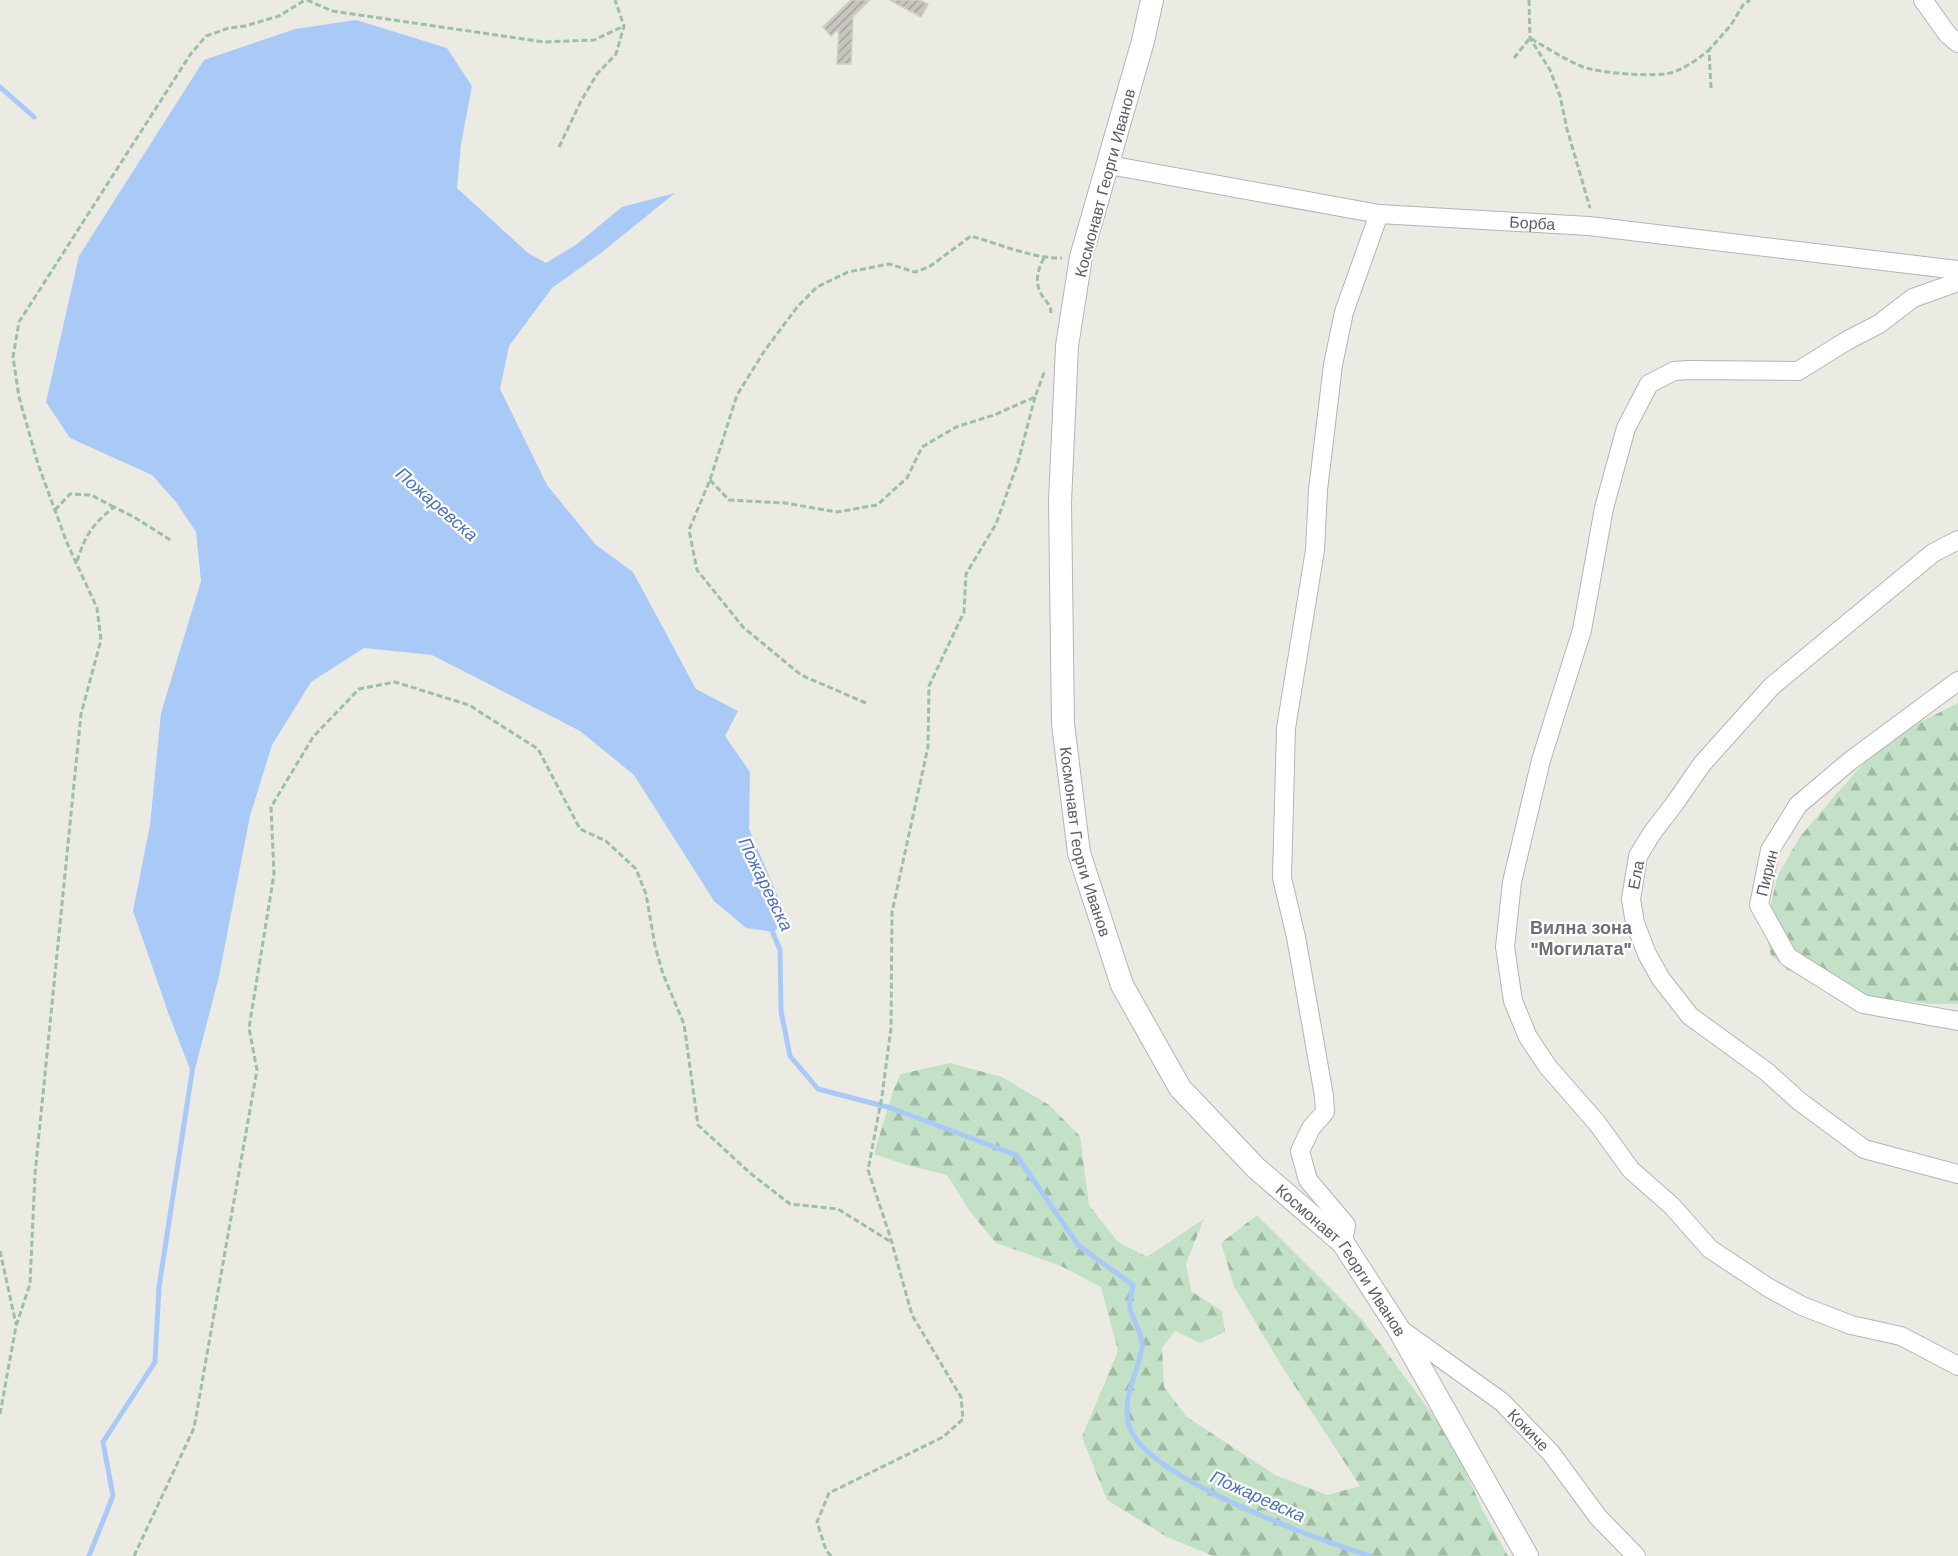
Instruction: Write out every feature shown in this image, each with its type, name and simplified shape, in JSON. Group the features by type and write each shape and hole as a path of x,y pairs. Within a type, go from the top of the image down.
{"street":[{"name":"Космонавт Георги Иванов","path":"1152,0 1143,41 1082,257 1068,346 1060,502 1063,724 1078,853 1122,985 1180,1088 1256,1168 1343,1243 1398,1328 1527,1556"},
{"path":"1923,0 1948,35 1958,43"},
{"name":"Борба","path":"1108,165 1379,213 1589,226 1958,270"},
{"path":"1343,1243 1346,1225 1308,1180 1300,1151 1311,1128 1325,1112 1296,937 1282,878 1285,740 1301,625 1315,550 1318,490 1333,365 1344,312 1379,213"},
{"path":"1958,282 1913,298 1879,324 1798,371 1674,371 1649,384 1626,428 1604,508 1582,630 1541,760 1512,882 1505,947 1513,1001 1528,1037 1548,1067 1598,1123 1631,1170 1672,1206 1710,1249 1769,1288 1802,1306 1851,1325 1901,1336 1958,1366"},
{"name":"Ела","path":"1958,540 1933,553 1772,686 1702,764 1652,833 1638,856 1631,899 1635,923 1647,954 1661,979 1690,1016 1767,1072 1799,1101 1864,1149 1958,1174"},
{"name":"Пирин","path":"1958,681 1850,761 1798,805 1770,850 1759,905 1788,957 1863,1004 1958,1020"},
{"name":"Кокиче","path":"1398,1328 1502,1402 1551,1453 1598,1517 1636,1556"}],"path":[{"path":"0,1414 16,1326 30,1284 34,1174 81,714 101,640 97,608 55,510 38,464 19,397 13,357 20,322 190,55 206,36 279,16 306,0 332,11 544,42 594,40 624,26"},
{"path":"559,147 597,74 616,54 624,26 615,0"},
{"path":"1529,0 1530,38 1550,70 1560,96 1590,204 1589,226"},
{"path":"1530,38 1585,68 1630,74 1671,73 1694,63 1709,50 1731,25 1743,5 1750,0"},
{"path":"1514,58 1530,38"},
{"path":"1709,50 1711,88"},
{"path":"866,703 801,675 743,627 697,570 689,530 710,480 737,395 765,350 798,306 818,287 848,272 889,264 915,272 929,267 971,236 1044,258 1082,257"},
{"path":"1044,258 1038,268 1039,290 1051,308 1051,319"},
{"path":"831,1556 826,1550 817,1522 829,1493 943,1437 963,1419 961,1397 912,1315 868,1170 882,1096 891,1028 892,912 928,747 929,686 964,612 966,574 996,524 1018,462 1035,397 1048,362"},
{"path":"710,480 729,500 785,503 837,512 877,505 907,478 922,447 956,427 994,415 1035,397"},
{"path":"55,510 70,494 91,495 134,517 172,542"},
{"path":"76,562 85,537 114,507"},
{"path":"134,1556 194,1428 257,1070 249,1028 274,874 271,807 313,738 359,689 396,682 469,705 538,749 580,830 606,841 636,869 646,894 655,946 663,974 684,1024 692,1096 698,1125 750,1173 790,1204 838,1209 891,1242"},
{"path":"0,1251 16,1326"}],"green space":[{"path":"1958,703 1958,1004 1931,1004 1873,997 1788,970 1771,955 1765,931 1777,877 1799,838 1864,763 1893,736"},
{"path":"950,1063 1002,1077 1049,1105 1080,1136 1089,1205 1118,1242 1147,1257 1204,1219 1186,1263 1191,1291 1222,1311 1225,1332 1200,1343 1175,1331 1162,1348 1164,1387 1187,1417 1275,1475 1327,1495 1360,1486 1281,1365 1234,1286 1221,1243 1257,1215 1364,1322 1453,1442 1483,1511 1508,1556 1213,1556 1167,1537 1107,1500 1082,1437 1118,1351 1101,1287 1061,1266 996,1243 972,1214 947,1175 874,1154 894,1088 901,1074"}],"water":[{"path":"356,20 447,48 472,86 461,144 457,188 528,253 546,263 577,244 622,207 675,193 601,253 552,288 509,346 500,389 547,485 596,545 633,572 696,689 738,711 725,736 750,772 749,829 787,918 774,932 746,928 714,901 634,775 580,731 432,655 364,648 311,682 272,745 250,816 219,976 193,1077 133,911 150,825 161,713 201,581 196,532 176,502 152,475 70,438 46,402 79,256 204,60 295,29"}],"building":[{"path":"851,0 870,0 853,16 851,64 837,64 839,29 831,36 823,27"},
{"path":"890,0 919,0 928,4 921,17"}],"waterway":[{"name":"Пожаревска","path":"0,87 34,117"},
{"name":"Пожаревска","path":"771,928 780,950 781,1011 790,1056 818,1089 891,1108 1016,1155 1079,1246 1133,1285 1130,1308 1142,1347 1129,1393 1127,1412 1128,1422 1139,1443 1163,1463 1195,1484 1274,1521 1370,1556"},
{"path":"89,1556 113,1496 103,1442 155,1362 159,1287 192,1072"}],"district":[{"name":"Вилна зона \"Могилата\"","path":"1581,937"}]}
